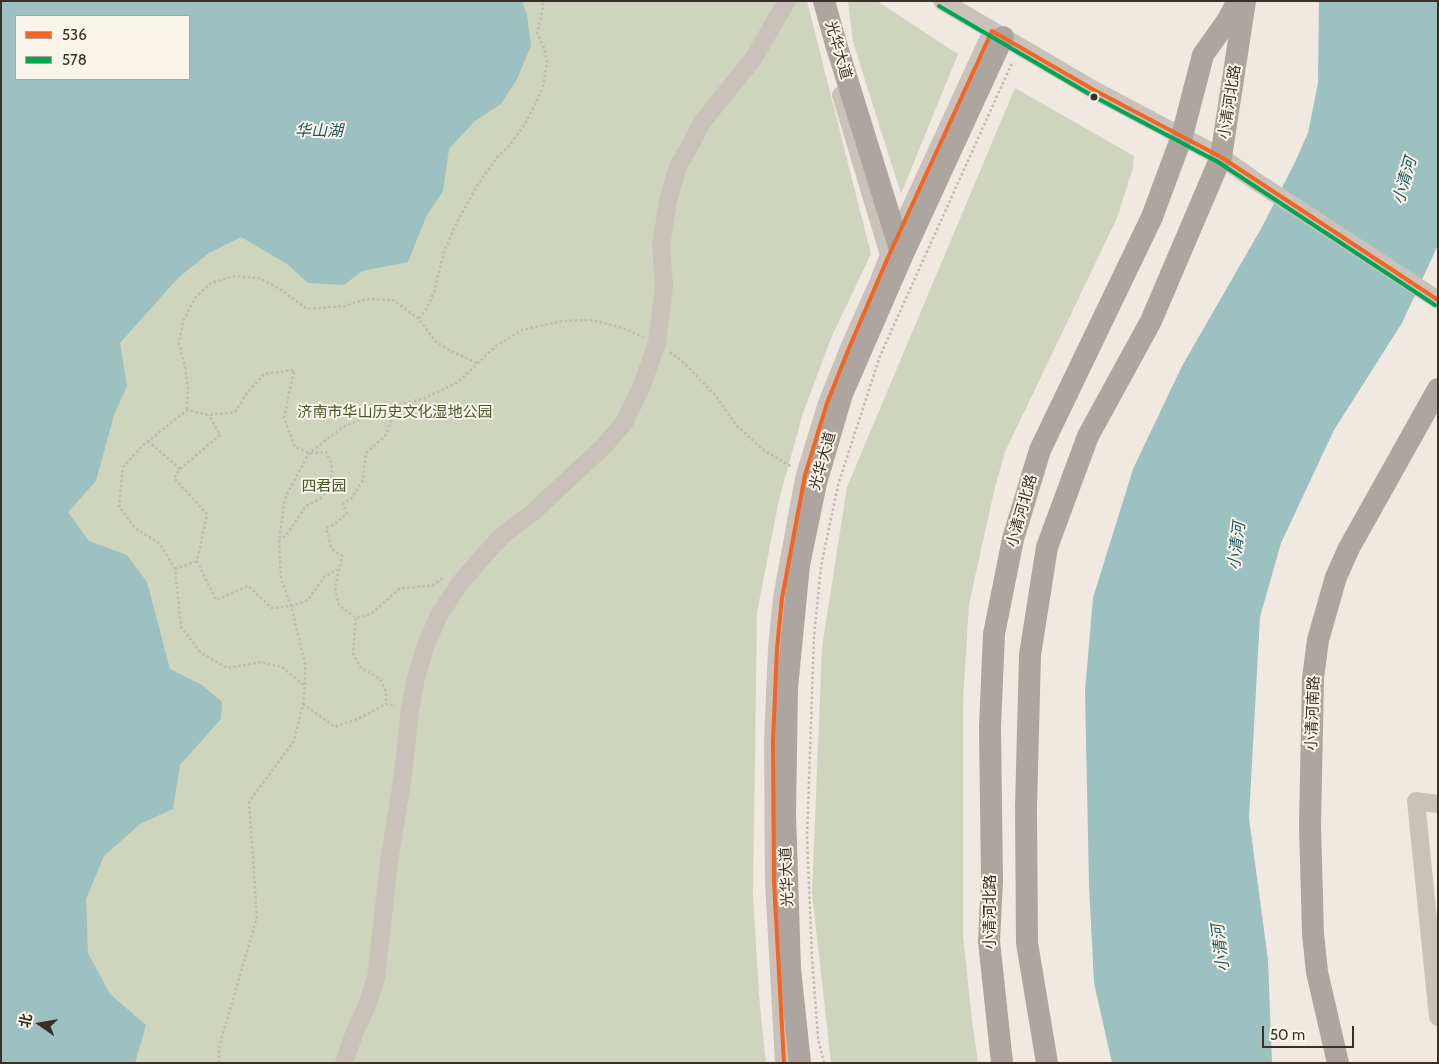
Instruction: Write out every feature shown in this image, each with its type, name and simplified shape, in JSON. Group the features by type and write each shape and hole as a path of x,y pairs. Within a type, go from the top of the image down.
{"main road":[{"name":"光华大道","path":"800,1063 790,969 785,814 787,688 799,565 816,483 842,394 896,250 824,1"},
{"name":"小清河北路","path":"1002,1063 989,941 992,881 990,727 994,634 1013,539 1040,450 1152,217 1182,136 1203,55 1227,21 1238,1"},
{"name":"小清河北路","path":"1047,1063 1027,944 1026,807 1030,655 1047,547 1088,436 1151,321 1221,157 1245,1"},
{"path":"896,250 1005,38"},
{"name":"小清河南路","path":"1338,1063 1317,972 1313,934 1310,825 1313,678 1318,640 1336,577 1349,548 1438,389"}],"street":[{"path":"344,1063 354,1031 366,1008 376,978 389,862 403,775 410,709 416,678 426,645 439,615 460,583 504,534 532,514 603,447 624,423 641,388 657,343 664,286 661,245 668,201 677,169 703,121 753,59 787,1"},
{"path":"784,1063 774,882 773,741 777,649 782,598 805,475 828,403 849,348 878,283 896,250 814,1"},
{"path":"942,1 1094,90 1221,157 1437,300"},
{"path":"1438,804 1416,800 1438,1017"}],"path":[{"path":"419,319 426,310 434,292 444,252 456,224 477,186 498,156 509,146 523,128 543,86 547,62 544,48 537,33 543,8 542,1"},
{"path":"824,1063 818,1038 812,958 807,837 814,636 821,566 838,484 880,356 934,237 1005,38"},
{"path":"305,686 282,667 261,662 227,668 202,653 181,627 175,569 160,544 135,528 119,506 123,467 148,441 187,410 188,390 185,366 179,344 183,321 195,298 211,283 234,276 259,278 307,308 345,306 367,299 393,300 419,319 434,341 477,363"},
{"path":"220,1063 219,1048 257,917 249,802 294,741 303,704 305,664 291,606 281,579 279,541 284,498 309,453 343,427 396,406 423,399 458,382 496,346 522,330 562,321 593,320 625,329 657,343 683,362 715,395 736,425 762,449 805,475"},
{"path":"187,410 209,415 235,412 247,393 264,374 294,370 284,418 295,447 309,453 326,452 332,465 330,486 320,499 306,506 287,534 279,541"},
{"path":"356,618 339,605 335,588 337,570 342,556 332,548 326,528 333,525 346,514 343,504 352,498 363,480 366,453 386,435 396,406"},
{"path":"209,415 220,435 180,469 174,478 207,514 197,561 216,600 248,586 272,608 291,606 308,600 324,577 337,570"},
{"path":"148,441 180,469"},
{"path":"175,569 197,561"},
{"path":"356,618 371,614 399,589 433,585 442,579 460,583"},
{"path":"356,618 353,653 360,667 380,679 386,692 386,704"},
{"path":"303,704 335,727 360,718 386,704 410,709"}],"green space":[{"name":"济南市华山历史文化湿地公园","path":"1,1 807,1 871,254 832,336 803,413 779,500 757,612 753,896 759,995 766,1063 1,1063"},
{"path":"848,1 877,1 958,54 901,194 853,42"},
{"path":"1015,88 1134,156 1133,168 1117,218 1005,452 995,487 969,604 963,701 963,935 978,1063 831,1063 812,893 822,647 847,487"}],"water":[{"name":"华山湖","path":"1,1 522,1 527,15 531,46 517,79 501,104 474,122 449,149 443,191 426,217 408,262 362,271 344,285 308,283 287,264 241,237 209,253 178,278 120,343 127,386 114,415 96,481 68,512 89,541 127,555 147,582 170,669 202,685 222,702 221,719 180,765 173,809 140,824 104,856 86,899 88,953 110,994 146,1025 135,1063 1,1063"},
{"name":"小清河","path":"1319,1 1438,1 1438,245 1402,323 1334,430 1281,543 1260,617 1249,818 1268,960 1272,1063 1112,1063 1094,983 1089,885 1085,691 1093,598 1133,469 1182,366 1262,227 1308,133 1318,83"}],"transit line":[{"name":"578","path":"939,6 1091,95 1218,162 1435,305"},
{"name":"536","path":"784,1063 774,882 773,741 777,649 782,598 805,475 827,403 849,348 889,255 992,31 1094,90 1221,157 1438,300"}],"park label":[{"name":"四君园","path":"324,487"}]}
